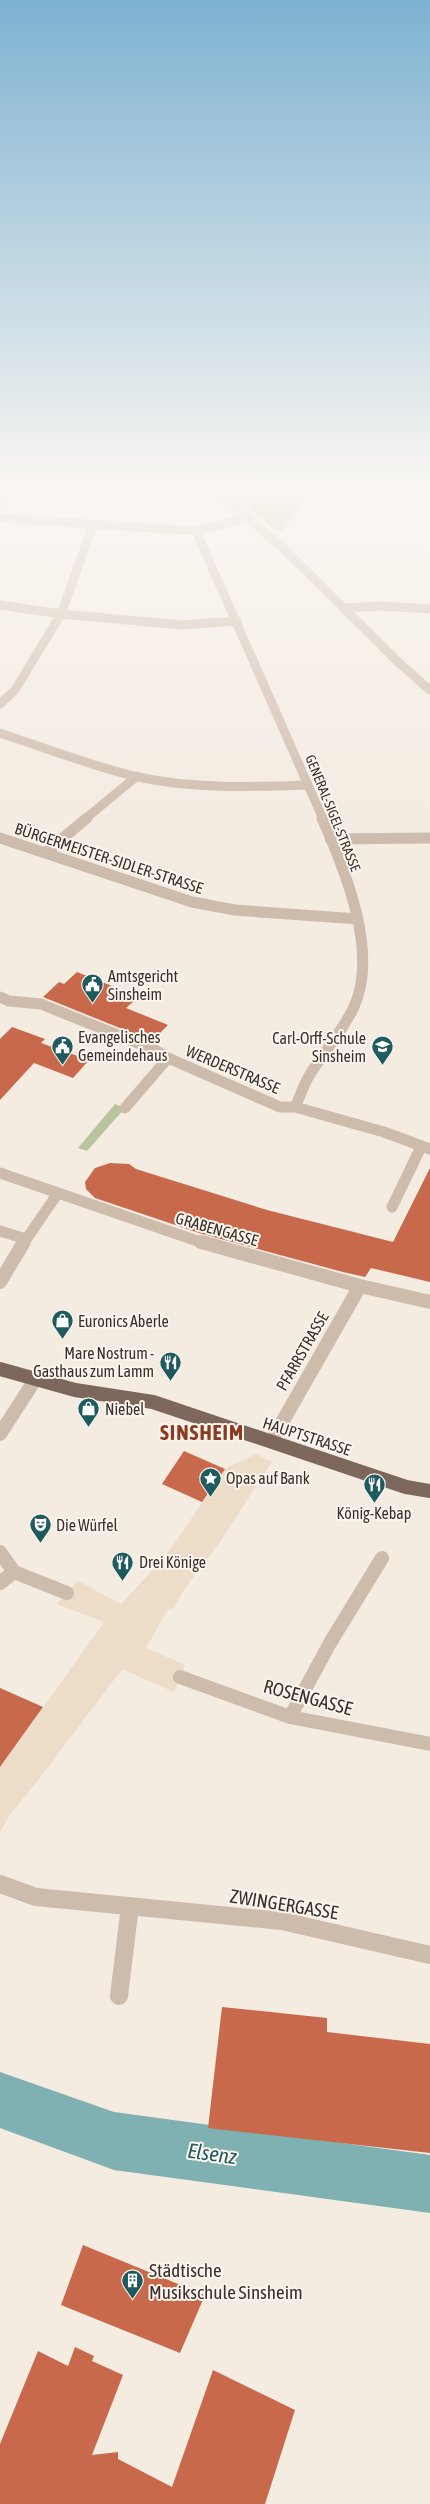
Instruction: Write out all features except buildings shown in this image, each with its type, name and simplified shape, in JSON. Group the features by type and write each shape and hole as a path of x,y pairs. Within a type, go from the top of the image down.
{"main road":[{"name":"HAUPTSTRASSE","path":"0,1369 75,1390 153,1402 406,1487 430,1491"}],"street":[{"path":"14,608 182,625 237,621"},
{"path":"0,704 14,690 63,608"},
{"name":"GENERAL-SIGEL-STRASSE","path":"231,608 308,785 330,839 358,918 363,960 361,987 354,1006 308,1078 295,1107"},
{"path":"345,608 405,671 430,690"},
{"path":"411,608 430,609"},
{"path":"0,733 137,776 184,784 233,787 308,785"},
{"path":"45,854 137,776"},
{"name":"BÜRGERMEISTER-SIDLER-STRASSE","path":"0,838 192,902 235,910 358,918"},
{"path":"330,839 430,838"},
{"name":"WERDERSTRASSE","path":"0,997 9,1001 41,1004 155,1050 168,1058 280,1106 295,1107 384,1132 426,1148"},
{"path":"125,1108 168,1058"},
{"path":"392,1207 426,1148"},
{"name":"GRABENGASSE","path":"0,1173 182,1237 360,1286 430,1302"},
{"path":"0,1282 26,1239 58,1193"},
{"path":"0,1232 26,1239"},
{"name":"PFARRSTRASSE","path":"276,1433 360,1286"},
{"path":"0,1434 34,1380"},
{"path":"0,1552 14,1572 67,1593"},
{"path":"290,1716 344,1619 382,1558"},
{"path":"0,1583 14,1572"},
{"name":"ROSENGASSE","path":"180,1677 290,1716 430,1744"},
{"name":"ZWINGERGASSE","path":"0,1884 36,1897 282,1921 430,1955"},
{"path":"119,1996 130,1906"}],"green space":[{"path":"115,1104 125,1108 87,1151 78,1148"}],"shaded area":[{"path":"256,1454 272,1462 217,1546 188,1584 173,1608 168,1609 146,1648 185,1665 174,1692 122,1669 39,1779 10,1814 0,1832 0,1768 104,1622 57,1604 78,1581 121,1604 166,1556 225,1469"}],"waterway":[{"name":"Elsenz","path":"0,2100 114,2141 430,2184"},
{"path":"425,2183 430,2198"}],"place":[{"name":"Amtsgericht Sinsheim","path":"92,1004"},
{"name":"Evangelisches Gemeindehaus","path":"62,1065"},
{"name":"Carl-Orff-Schule Sinsheim","path":"382,1066"},
{"name":"Euronics Aberle","path":"62,1340"},
{"name":"Mare Nostrum - Gasthaus zum Lamm","path":"170,1381"},
{"name":"Niebel","path":"89,1428"},
{"name":"Opas auf Bank","path":"210,1497"},
{"name":"König-Kebap","path":"374,1503"},
{"name":"Die Würfel","path":"40,1544"},
{"name":"Drei Könige","path":"123,1581"},
{"name":"Städtische Musikschule Sinsheim","path":"133,2300"}],"district":[{"name":"SINSHEIM","path":"202,1433"}]}
